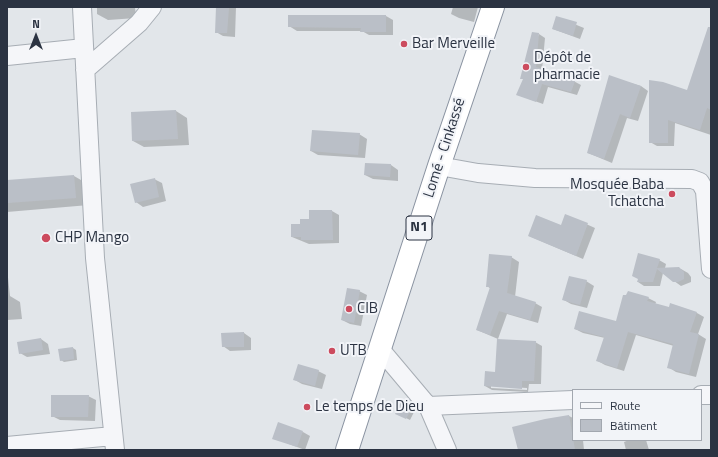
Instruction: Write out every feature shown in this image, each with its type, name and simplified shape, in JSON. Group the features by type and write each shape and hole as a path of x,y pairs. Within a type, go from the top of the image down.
{"highway":[{"name":"Lomé - Cinkassé","path":"347,450 439,166 493,7"}],"street":[{"path":"7,446 114,443 95,258 82,7"},
{"path":"85,70 139,23 152,7"},
{"path":"7,56 84,48"},
{"path":"439,166 478,173 535,178 692,179 700,182 706,191 711,269"},
{"path":"380,349 428,406 447,450"},
{"path":"428,406 572,400"}],"building":[{"path":"216,7 229,7 227,33 215,33"},
{"path":"288,15 386,15 386,32 360,32 361,28 288,27"},
{"path":"556,16 577,22 573,36 552,29"},
{"path":"708,27 711,27 711,110 707,108 700,130 668,120 668,143 649,143 649,80 663,82 687,90"},
{"path":"532,32 539,33 536,67 564,75 563,77 575,81 571,92 542,84 536,102 516,95 523,79 520,79"},
{"path":"609,75 641,86 630,118 620,114 604,159 587,153"},
{"path":"176,110 178,139 132,141 131,112"},
{"path":"312,130 360,133 358,155 310,151"},
{"path":"365,163 391,164 390,177 364,175"},
{"path":"74,175 76,198 7,203 7,180"},
{"path":"155,178 159,197 135,203 130,184"},
{"path":"309,210 332,210 333,240 301,240 301,237 291,237 291,224 300,224 300,219 309,219"},
{"path":"565,214 588,223 576,256 528,236 536,215 561,225"},
{"path":"638,253 660,259 657,268 679,267 684,272 684,279 678,282 673,282 657,269 653,282 637,282 638,279 632,276"},
{"path":"489,254 512,256 507,293 536,302 530,320 499,311 490,335 476,330 490,287 486,287"},
{"path":"569,276 587,280 580,305 562,300"},
{"path":"347,288 360,290 354,323 341,320"},
{"path":"628,291 649,297 647,301 669,307 670,303 697,312 690,332 699,334 689,374 667,368 673,344 628,332 617,368 596,361 604,337 574,329 579,311 616,321 623,295 626,295"},
{"path":"244,332 244,347 222,347 221,333"},
{"path":"41,338 43,350 19,354 17,342"},
{"path":"497,339 536,341 534,381 522,381 522,389 484,386 485,371 495,372"},
{"path":"73,347 74,359 60,361 58,349"},
{"path":"298,364 319,370 315,386 293,380"},
{"path":"51,395 89,395 88,417 51,417"},
{"path":"402,399 413,405 406,419 395,414"},
{"path":"569,415 572,441 573,441 575,450 518,450 512,427"},
{"path":"278,422 303,431 297,447 272,439"}],"place":[{"name":"Bar Merveille","path":"404,44"},
{"name":"Dépôt de pharmacie","path":"526,67"},
{"name":"Mosquée Baba Tchatcha","path":"672,194"},
{"name":"CHP Mango","path":"46,238"},
{"name":"CIB","path":"349,309"},
{"name":"UTB","path":"332,351"},
{"name":"Le temps de Dieu","path":"307,407"}]}
